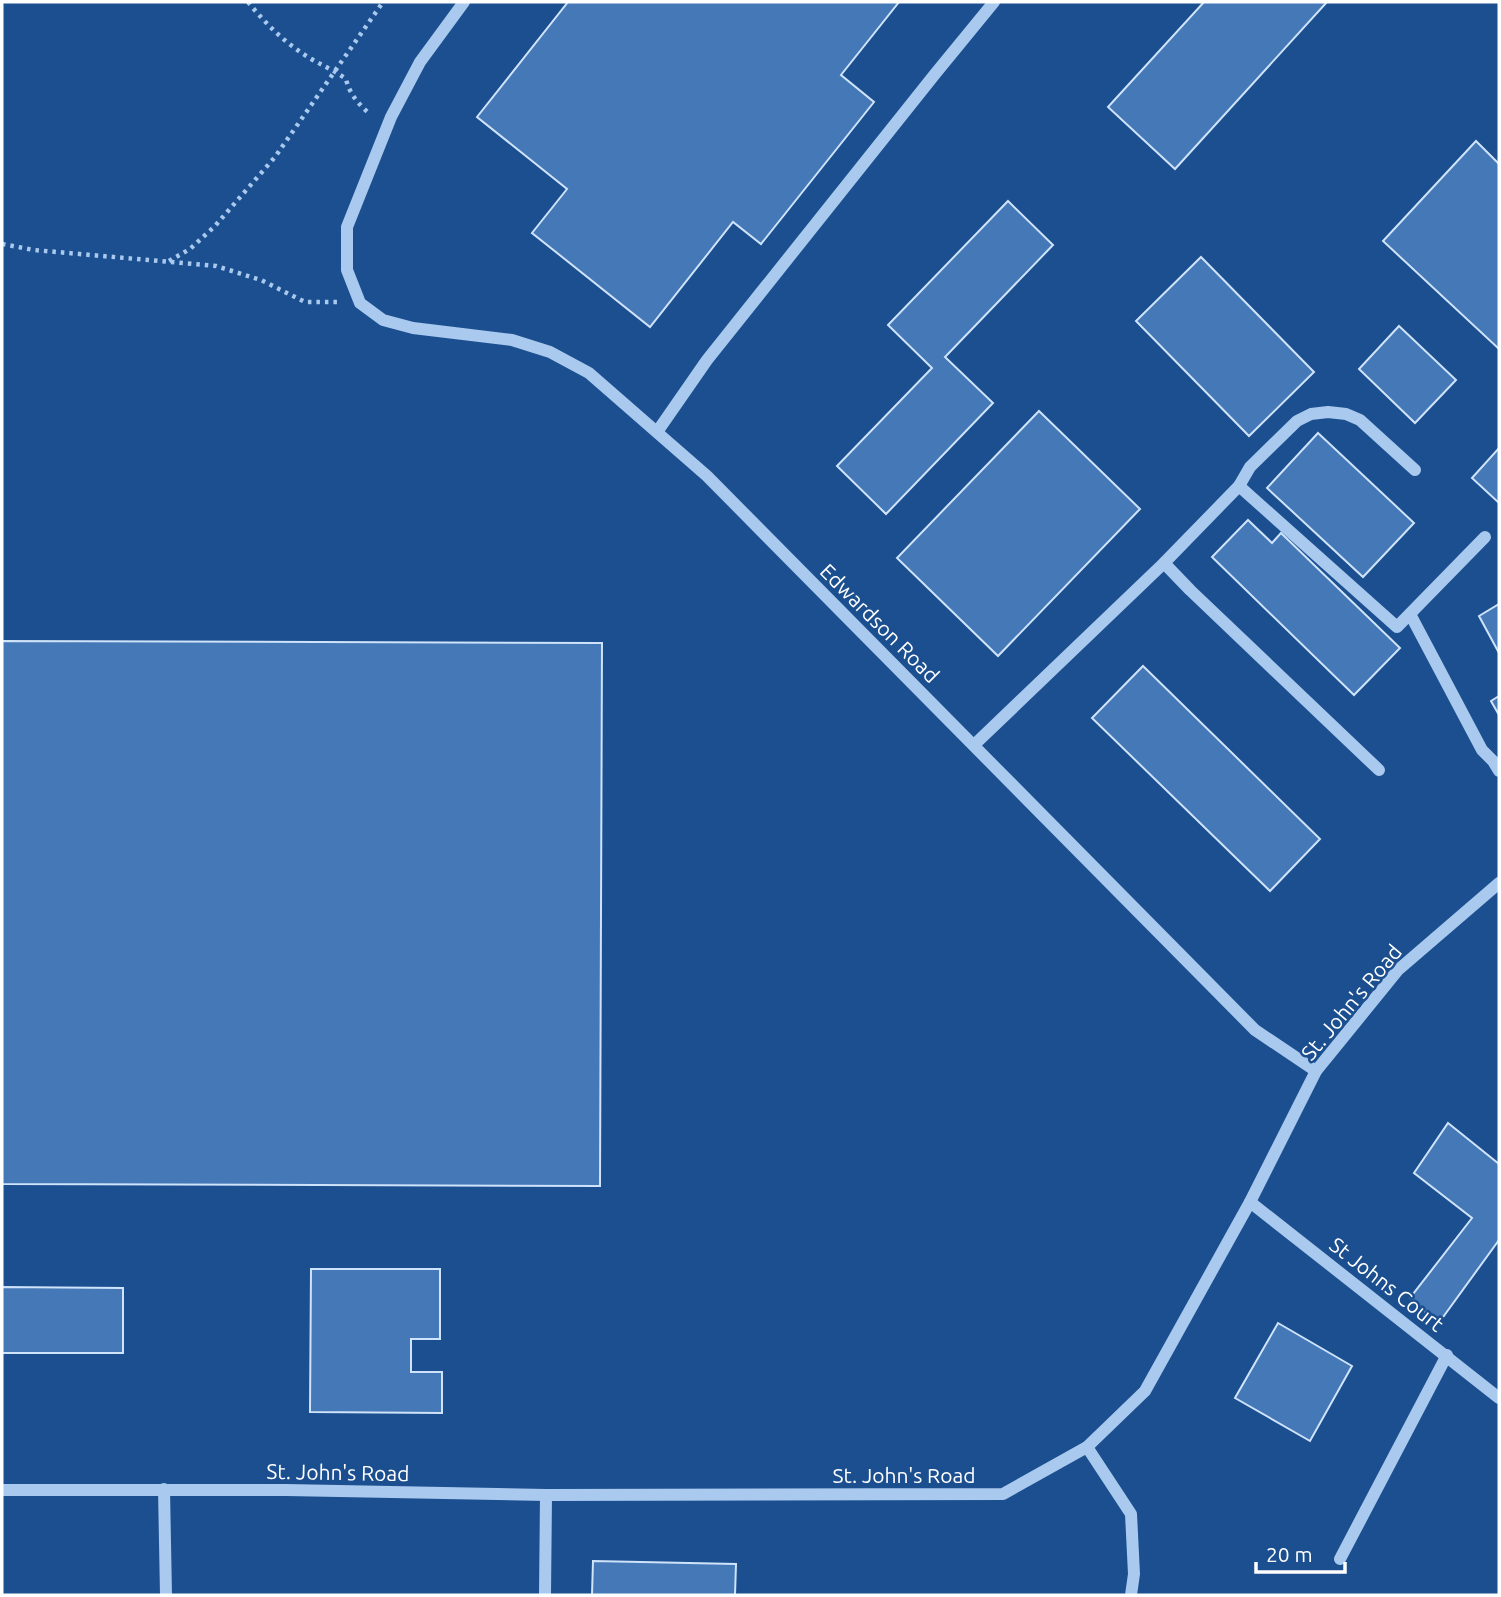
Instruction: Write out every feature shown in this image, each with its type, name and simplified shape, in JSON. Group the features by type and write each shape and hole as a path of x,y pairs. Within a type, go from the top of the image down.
{"street":[{"path":"360,303 347,270 348,227 387,128 420,62 464,2"},
{"path":"657,432 707,360 994,2"},
{"name":"Edwardson Road","path":"360,303 383,320 413,328 512,340 550,352 589,373 707,476 1255,1030 1316,1071"},
{"path":"974,746 1164,562 1239,486 1250,467 1297,421 1311,414 1346,414 1360,420 1415,470"},
{"path":"1239,486 1397,627 1485,537"},
{"path":"1164,562 1379,770"},
{"path":"1410,614 1482,750 1499,771"},
{"name":"St. John's Road","path":"2,1490 164,1489 547,1495 1003,1494 1087,1447 1145,1391 1250,1202 1316,1071 1398,970 1499,883"},
{"name":"St Johns Court","path":"1250,1202 1499,1398"},
{"path":"1340,1559 1447,1355"},
{"path":"1087,1447 1130,1514 1134,1574 1131,1595"},
{"path":"164,1489 166,1595"},
{"path":"545,1595 547,1495"}],"path":[{"path":"247,2 285,41 346,79 348,88 361,107 387,128"},
{"path":"167,262 190,249 215,226 275,157 383,2"},
{"path":"2,244 34,250 216,266 261,280 305,302 360,303"}],"building":[{"path":"568,2 899,2 841,75 874,102 761,244 733,222 650,327 532,233 567,189 477,117"},
{"path":"1204,2 1327,2 1175,169 1108,107"},
{"path":"1476,141 1499,164 1499,349 1383,241"},
{"path":"1008,201 1053,245 945,357 993,403 886,514 837,466 932,368 888,325"},
{"path":"1201,257 1314,372 1249,436 1136,321"},
{"path":"1399,326 1456,380 1415,423 1359,369"},
{"path":"1039,411 1140,509 998,656 897,558"},
{"path":"1318,433 1414,523 1363,577 1267,488"},
{"path":"1499,448 1499,503 1472,478"},
{"path":"1248,520 1272,543 1281,533 1400,648 1354,695 1212,557"},
{"path":"1499,604 1499,653 1479,616"},
{"path":"2,641 602,643 600,1186 2,1184"},
{"path":"1143,666 1320,839 1270,891 1092,718"},
{"path":"1499,696 1499,715 1491,701"},
{"path":"1448,1123 1499,1164 1499,1240 1438,1324 1410,1298 1472,1218 1414,1173"},
{"path":"311,1269 440,1269 440,1339 411,1339 411,1372 442,1372 442,1413 310,1412"},
{"path":"2,1287 123,1288 123,1353 2,1353"},
{"path":"1278,1323 1352,1366 1310,1441 1235,1398"},
{"path":"593,1561 736,1564 735,1595 592,1595"}]}
